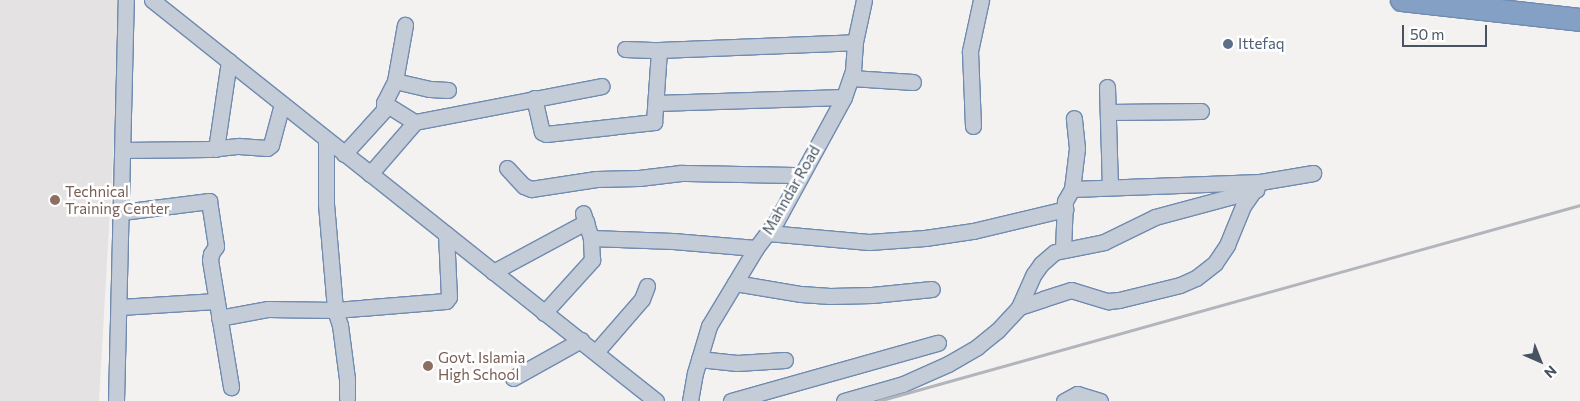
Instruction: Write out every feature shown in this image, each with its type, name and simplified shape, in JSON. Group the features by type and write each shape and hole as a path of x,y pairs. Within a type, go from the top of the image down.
{"highway":[{"path":"1402,0 1580,20"}],"street":[{"path":"116,401 120,307 126,0"},
{"path":"152,0 656,401"},
{"name":"Mahndar Road","path":"690,401 699,359 709,326 756,248 768,232 844,97 854,71 856,42 864,0"},
{"path":"973,126 970,51 981,0"},
{"path":"344,154 384,110 384,103 395,81 404,25"},
{"path":"625,49 659,50 856,42"},
{"path":"534,98 542,132 546,134 654,122 659,50"},
{"path":"216,149 229,61"},
{"path":"851,78 913,82"},
{"path":"395,81 430,89 448,90"},
{"path":"370,174 415,122 498,108 534,98 602,86"},
{"path":"1107,87 1110,187"},
{"path":"656,104 844,97"},
{"path":"384,103 415,122"},
{"path":"123,150 216,149 238,146 267,148 271,145 282,104"},
{"path":"1108,112 1201,111"},
{"path":"1063,250 1065,201 1072,189 1077,148 1074,118"},
{"path":"326,139 326,204 335,310 340,325 348,398"},
{"path":"507,168 524,186 531,189 596,179 639,178 681,173 800,175"},
{"path":"844,401 903,384 948,364 977,347 997,331 1019,307 1031,280 1041,264 1055,252 1104,242 1155,218 1258,186 1313,173"},
{"path":"1072,189 1258,186"},
{"path":"1019,307 1072,290 1108,301 1119,300 1170,289 1196,278 1215,263 1222,254 1243,206 1258,186"},
{"path":"122,212 209,201 216,246 210,260 231,387"},
{"path":"768,232 869,242 925,238 973,231 1065,209"},
{"path":"493,272 585,217 591,238 592,260 544,313"},
{"path":"220,318 268,309 335,310 446,301 449,297 446,234"},
{"path":"591,238 673,241 756,248"},
{"path":"735,283 801,294 830,296 872,295 932,289"},
{"path":"596,352 642,300 647,286"},
{"path":"120,307 216,301"},
{"path":"513,378 581,340"},
{"path":"731,401 938,343"},
{"path":"699,359 737,363 785,360"},
{"path":"1064,401 1077,394 1100,401"}],"shaded area":[{"name":"Technical Training Center","path":"0,0 122,0 99,401 0,401"}],"railway":[{"path":"878,401 1580,205"}],"place":[{"name":"Ittefaq","path":"1228,44"},
{"name":"Technical Training Center","path":"55,200"},
{"name":"Govt. Islamia High School","path":"428,366"}]}
